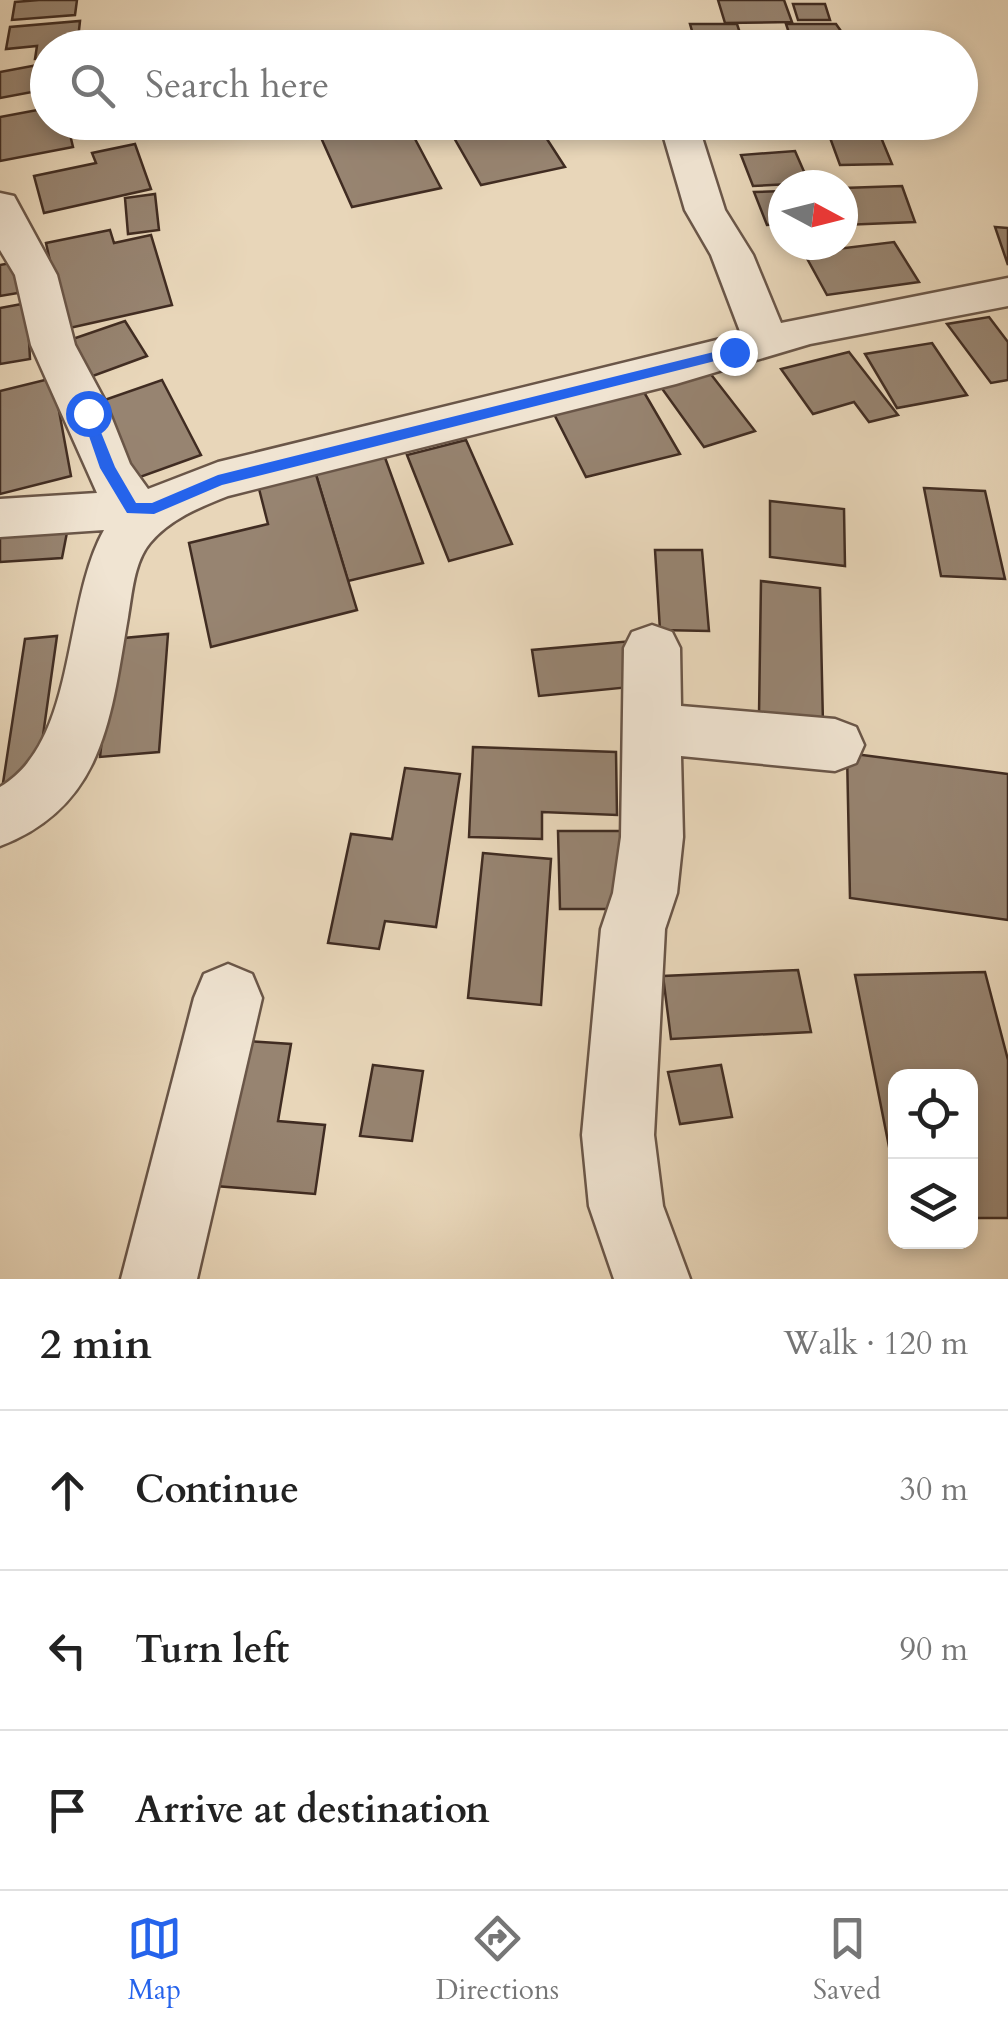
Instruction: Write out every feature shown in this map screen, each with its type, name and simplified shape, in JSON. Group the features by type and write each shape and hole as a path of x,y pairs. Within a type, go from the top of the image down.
{"street":[{"path":"684,140 705,210 732,255 766,342"},
{"path":"0,205 36,275 54,345 82,401 108,468 143,509"},
{"path":"0,518 143,509 218,480 676,368 847,321 1008,292"},
{"path":"0,818 36,798 67,756 91,668 110,570 143,509"},
{"path":"652,648 652,836 645,893 633,929 618,1135 626,1206 652,1279"},
{"path":"652,728 834,744"},
{"path":"160,1279 228,998"}],"building":[{"path":"77,0 75,15 12,20 15,2"},
{"path":"718,0 784,0 792,22 725,23"},
{"path":"793,4 825,4 830,20 798,20"},
{"path":"80,21 79,30 30,30 30,47 6,49 10,27"},
{"path":"690,24 737,24 739,30 692,30"},
{"path":"786,24 836,24 840,30 788,30"},
{"path":"30,66 30,92 0,98 0,72"},
{"path":"30,111 30,140 71,140 73,147 0,161 0,117"},
{"path":"322,140 416,140 441,188 352,207"},
{"path":"455,140 548,140 565,167 481,185"},
{"path":"831,140 882,140 892,164 840,165"},
{"path":"135,144 151,189 44,213 34,176 96,163 92,153"},
{"path":"795,151 803,170 768,170 768,185 753,186 741,155"},
{"path":"902,186 915,222 858,224 858,187"},
{"path":"754,192 768,192 768,225 767,225"},
{"path":"155,194 159,230 128,234 125,198"},
{"path":"995,227 1008,228 1008,265"},
{"path":"110,230 114,243 151,235 172,305 65,329 46,243"},
{"path":"894,242 919,282 827,295 808,260 858,260 858,246"},
{"path":"16,262 18,293 0,296 0,265"},
{"path":"27,303 30,359 0,364 0,308"},
{"path":"989,317 1008,342 1008,380 991,383 947,324"},
{"path":"125,321 147,356 82,380 61,343"},
{"path":"932,343 967,395 897,408 865,354"},
{"path":"849,352 898,415 869,422 854,402 813,414 781,369"},
{"path":"706,368 755,431 704,447 658,383"},
{"path":"53,378 71,476 0,494 0,391"},
{"path":"162,380 201,455 129,481 93,404"},
{"path":"641,387 680,454 586,477 551,408"},
{"path":"466,440 512,544 449,561 407,455"},
{"path":"383,452 423,563 348,581 314,468"},
{"path":"314,468 357,610 211,647 189,543 268,524 257,481"},
{"path":"924,488 985,491 1005,579 941,576"},
{"path":"770,501 844,509 845,566 770,557"},
{"path":"70,517 62,558 0,562 0,521"},
{"path":"655,550 702,550 709,631 660,630"},
{"path":"761,581 820,588 823,724 759,715"},
{"path":"168,634 159,752 100,757 113,639"},
{"path":"57,636 35,792 1,796 25,639"},
{"path":"632,641 641,686 539,696 532,650"},
{"path":"473,747 616,752 617,815 542,812 542,839 469,837"},
{"path":"847,753 1008,774 1008,920 850,898"},
{"path":"405,768 460,774 436,927 385,921 379,949 328,943 351,834 392,839"},
{"path":"558,831 625,831 629,909 560,909"},
{"path":"483,853 551,859 541,1005 468,998"},
{"path":"798,970 811,1032 671,1039 663,976"},
{"path":"985,972 1008,1060 1008,1218 978,1218 978,1069 888,1069 888,1142 855,975"},
{"path":"233,1040 291,1044 278,1121 325,1125 315,1194 203,1185"},
{"path":"373,1065 423,1071 412,1141 360,1136"},
{"path":"721,1065 732,1117 680,1124 668,1072"}],"route":[{"path":"88,413 108,468 132,509 154,508 218,480 734,352"}]}
